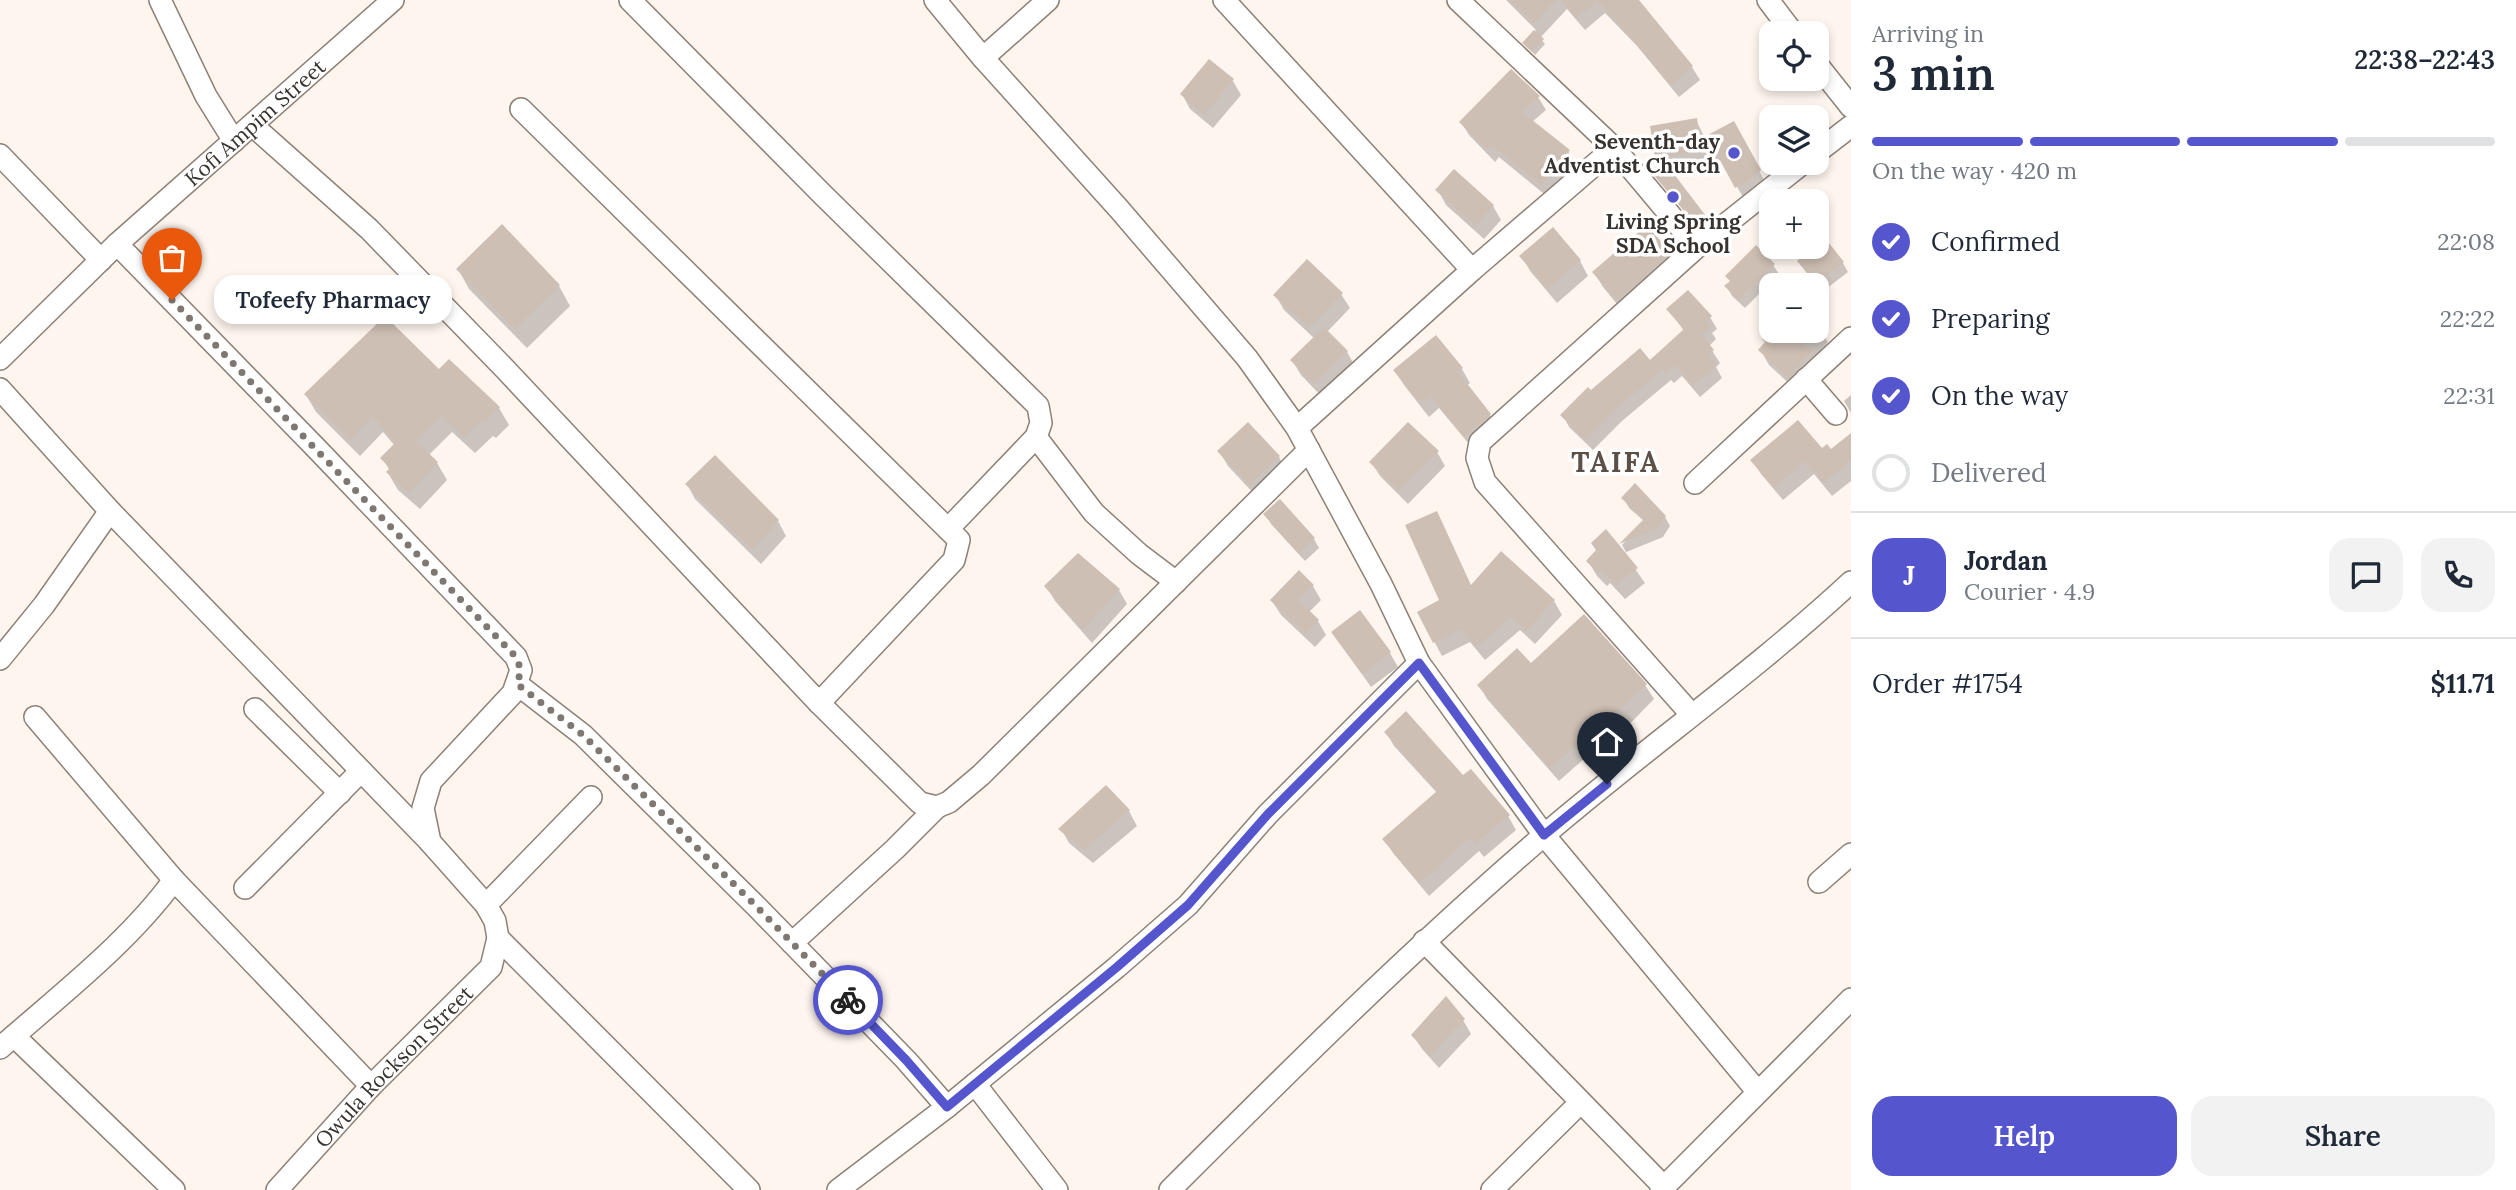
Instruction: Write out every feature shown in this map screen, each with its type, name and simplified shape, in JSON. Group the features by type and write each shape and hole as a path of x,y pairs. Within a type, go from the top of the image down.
{"street":[{"path":"160,0 206,96 234,141"},
{"name":"Kofi Ampim Street","path":"0,359 117,244 393,0"},
{"path":"630,0 1038,406 1041,423 1036,437 948,529"},
{"path":"935,0 1247,358 1297,428 1381,584 1419,663 1544,835 1757,1091"},
{"path":"983,58 1048,0"},
{"path":"1224,0 1472,270"},
{"path":"1458,0 1614,148 1697,247"},
{"path":"1768,0 1784,21"},
{"path":"1829,79 1851,107"},
{"path":"521,109 960,540 954,560 819,703"},
{"path":"252,125 369,229 526,390 819,703 909,793 920,803 937,807"},
{"path":"1829,143 1851,126"},
{"path":"1297,428 1472,270 1614,148"},
{"path":"0,155 101,260"},
{"path":"1691,715 1485,482 1477,458 1480,442 1697,247 1788,175"},
{"path":"117,244 516,657 519,677 513,693 431,781 423,808 430,842"},
{"path":"1695,483 1851,338"},
{"path":"1807,379 1836,414"},
{"path":"0,389 110,511 430,842 486,905 495,921 498,938 749,1190"},
{"path":"1036,437 1094,513 1139,554 1176,582"},
{"path":"792,943 937,807 949,802 981,775 1309,450"},
{"path":"0,659 44,605 110,511"},
{"path":"1170,1190 1424,941 1544,835 1769,655 1851,582"},
{"path":"838,1190 947,1107 1188,905 1268,814 1419,663"},
{"path":"519,677 583,735 792,943 906,1060 947,1107"},
{"path":"256,709 340,793"},
{"path":"35,717 174,880 371,1086"},
{"path":"245,888 361,771"},
{"path":"486,905 591,797"},
{"path":"1819,882 1851,853"},
{"path":"174,880 158,902 88,971 7,1042 174,1190"},
{"name":"Owula Rockson Street","path":"277,1190 371,1086 491,967 498,938"},
{"path":"1424,941 1663,1188 1851,999"},
{"path":"975,1084 1057,1190"},
{"path":"1493,1190 1580,1103"}],"building":[{"path":"1509,0 1556,0 1534,23"},
{"path":"1561,0 1639,0 1693,66 1671,85 1597,1 1576,18"},
{"path":"1534,30 1544,39 1532,52 1522,43"},
{"path":"1209,59 1234,79 1204,115 1180,94"},
{"path":"1511,69 1540,96 1522,112 1570,150 1541,185 1491,145 1486,149 1459,122"},
{"path":"1697,118 1700,139 1734,121 1759,166 1759,171 1756,176 1735,188 1714,149 1655,158 1650,126"},
{"path":"1664,161 1709,220 1692,220 1650,171"},
{"path":"1454,169 1494,205 1475,226 1435,190"},
{"path":"502,224 560,285 515,329 456,269"},
{"path":"1647,225 1671,253 1617,301 1592,272"},
{"path":"1553,227 1581,260 1548,289 1519,256"},
{"path":"1829,243 1844,262 1829,274 1807,273 1797,261 1829,259"},
{"path":"1756,245 1759,248 1759,259 1770,259 1775,264 1766,273 1759,273 1759,280 1739,300 1724,286 1730,281 1725,276"},
{"path":"1307,259 1343,293 1309,328 1273,295"},
{"path":"1688,290 1712,316 1706,321 1711,327 1702,335 1714,350 1708,355 1717,365 1693,386 1675,365 1666,373 1663,369 1585,440 1560,415 1588,387 1591,390 1640,348 1650,360 1684,329 1666,309"},
{"path":"385,316 439,369 449,359 500,407 485,422 482,419 464,437 442,416 416,441 438,462 409,493 386,472 390,468 380,458 395,443 373,416 350,440 304,394"},
{"path":"1324,327 1348,351 1314,384 1290,360"},
{"path":"1436,335 1463,368 1458,372 1491,414 1464,437 1430,395 1420,403 1393,370"},
{"path":"1764,343 1806,343 1804,345 1812,351 1788,378 1758,350"},
{"path":"1798,420 1822,448 1827,444 1831,449 1851,433 1851,460 1824,483 1805,461 1774,488 1750,460"},
{"path":"1248,422 1280,456 1249,485 1217,451"},
{"path":"1408,422 1439,451 1399,491 1369,462"},
{"path":"715,455 779,520 752,550 685,484"},
{"path":"1635,483 1666,516 1658,528 1619,544 1644,519 1621,498"},
{"path":"1280,499 1315,538 1298,553 1263,514"},
{"path":"1437,511 1471,585 1501,551 1555,600 1526,631 1511,617 1476,647 1461,629 1433,643 1417,612 1439,600 1405,525"},
{"path":"1606,529 1638,568 1616,585 1601,570 1598,573 1586,561 1596,550 1591,543"},
{"path":"1078,553 1120,589 1083,630 1044,586"},
{"path":"1299,570 1314,585 1299,600 1319,620 1306,634 1270,600"},
{"path":"1360,610 1391,652 1362,674 1331,632"},
{"path":"1584,614 1647,684 1605,725 1602,722 1550,768 1477,685 1517,648 1531,663"},
{"path":"1406,711 1463,775 1471,769 1510,815 1475,844 1470,838 1420,883 1382,839 1437,791 1384,732"},
{"path":"1106,785 1130,810 1084,850 1058,829"},
{"path":"1446,996 1465,1019 1430,1055 1411,1035"}],"way so far":[{"path":"172,300 516,657 521,670 517,684 583,735 848,1000"}],"place":[{"name":"Seventh-day Adventist Church","path":"1734,153"},
{"name":"Living Spring SDA School","path":"1673,197"},
{"name":"Tofeefy Pharmacy","path":"172,300"}],"district":[{"name":"TAIFA","path":"1616,462"}],"route":[{"path":"848,1000 947,1107 1188,905 1268,814 1419,663 1544,835 1607,784"}]}
